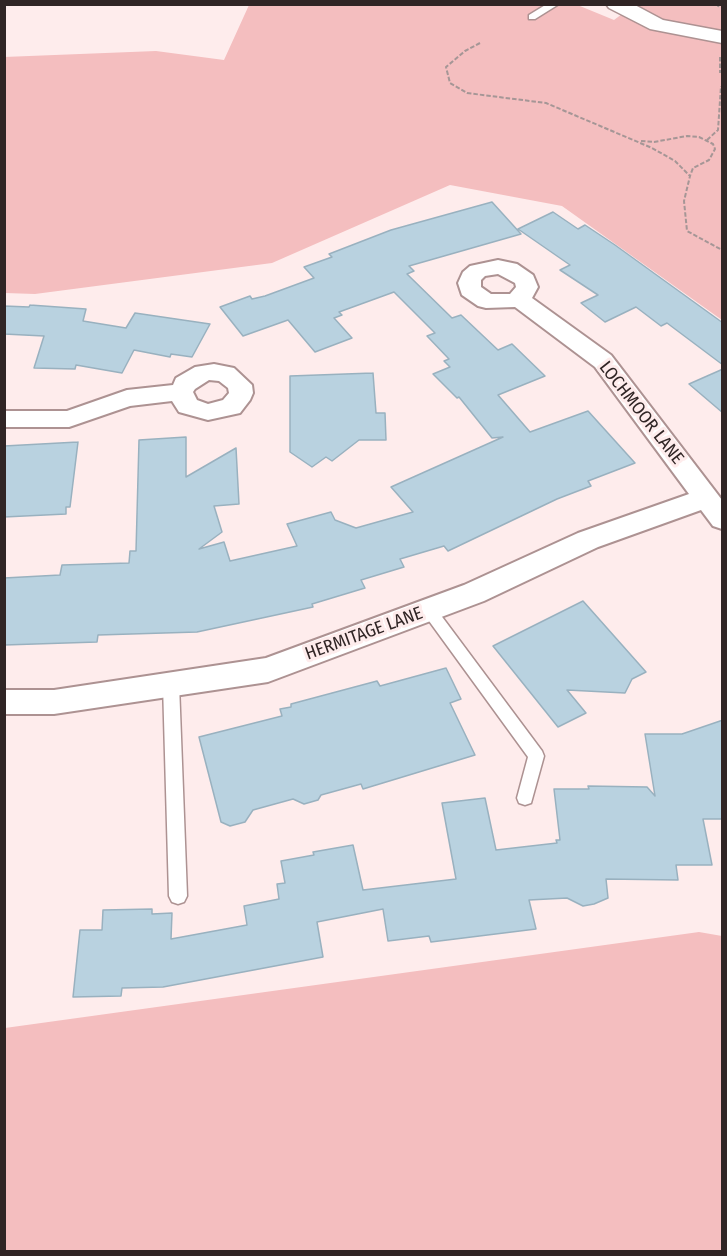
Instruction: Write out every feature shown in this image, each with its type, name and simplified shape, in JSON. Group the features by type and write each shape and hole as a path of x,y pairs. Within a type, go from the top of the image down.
{"street":[{"path":"616,4 657,25 721,44"},
{"path":"638,4 678,9"},
{"name":"LOCHMOOR LANE","path":"518,299 603,362 714,508"},
{"path":"4,419 69,419 127,398 181,392"},
{"name":"HERMITAGE LANE","path":"4,702 54,702 268,670 429,610 534,567 588,540 714,508"}],"lane":[{"path":"532,17 555,4"},
{"path":"429,610 536,756 525,798"},
{"path":"171,684 178,896"}],"path":[{"path":"480,43 465,51 446,67 450,83 467,93 546,103 633,140 675,161 690,176"},
{"path":"720,73 721,44"},
{"path":"707,141 718,130 721,86"},
{"path":"633,140 654,142 687,135 713,144 715,149 709,160 693,168 684,201 687,231 723,250"}],"shaded area":[{"path":"575,4 614,20 634,5 722,5 722,320 562,206 450,185 272,263 35,294 5,293 4,57 156,51 224,60 249,5"},
{"path":"699,932 722,936 722,1251 5,1251 5,1028"}],"building":[{"path":"492,202 521,234 409,266 414,271 407,274 452,318 461,315 498,350 512,344 545,376 498,395 530,432 588,411 635,463 588,481 591,486 557,499 448,551 444,546 400,559 404,567 361,580 365,588 312,604 313,607 197,632 98,635 97,642 4,645 4,578 60,575 62,565 129,563 130,551 136,551 139,440 186,437 186,477 236,448 239,504 214,506 222,532 199,549 224,542 230,561 297,546 287,524 331,512 335,520 356,528 413,512 391,487 503,437 492,438 459,397 457,398 433,374 450,367 444,361 449,359 427,336 435,333 394,292 339,312 342,315 334,318 352,338 315,352 288,320 243,336 220,307 250,296 252,299 265,296 314,278 304,267 332,257 329,254 391,230"},
{"path":"553,212 578,229 585,225 723,323 723,365 667,323 661,326 636,307 605,322 581,303 598,295 560,270 570,265 518,229"},
{"path":"30,305 86,309 83,321 126,328 135,313 210,324 192,357 171,354 170,357 134,350 122,373 76,365 75,369 34,368 44,336 4,334 4,306 29,307"},
{"path":"723,369 723,413 689,384"},
{"path":"373,373 376,413 385,413 386,440 359,440 332,461 326,457 312,467 290,452 290,376"},
{"path":"78,442 70,507 66,507 66,514 4,517 4,446"},
{"path":"583,601 646,672 632,679 625,693 567,690 586,713 558,727 493,646"},
{"path":"446,668 461,699 450,703 475,755 363,789 361,784 321,795 318,800 304,804 293,799 253,810 245,822 230,826 221,822 199,737 282,716 280,709 291,707 291,704 377,681 380,686"},
{"path":"723,720 723,819 703,819 712,865 676,865 678,880 606,879 608,898 594,904 583,906 567,898 529,900 536,929 431,942 429,936 388,941 383,909 317,922 323,957 163,987 122,988 121,996 73,997 80,930 102,930 103,910 152,909 152,914 172,913 171,939 247,925 244,906 279,899 277,884 285,883 281,861 314,855 313,852 353,845 363,890 456,879 442,803 485,798 496,850 557,843 556,840 560,840 554,789 589,789 588,786 647,787 655,796 645,734 682,734"}]}
